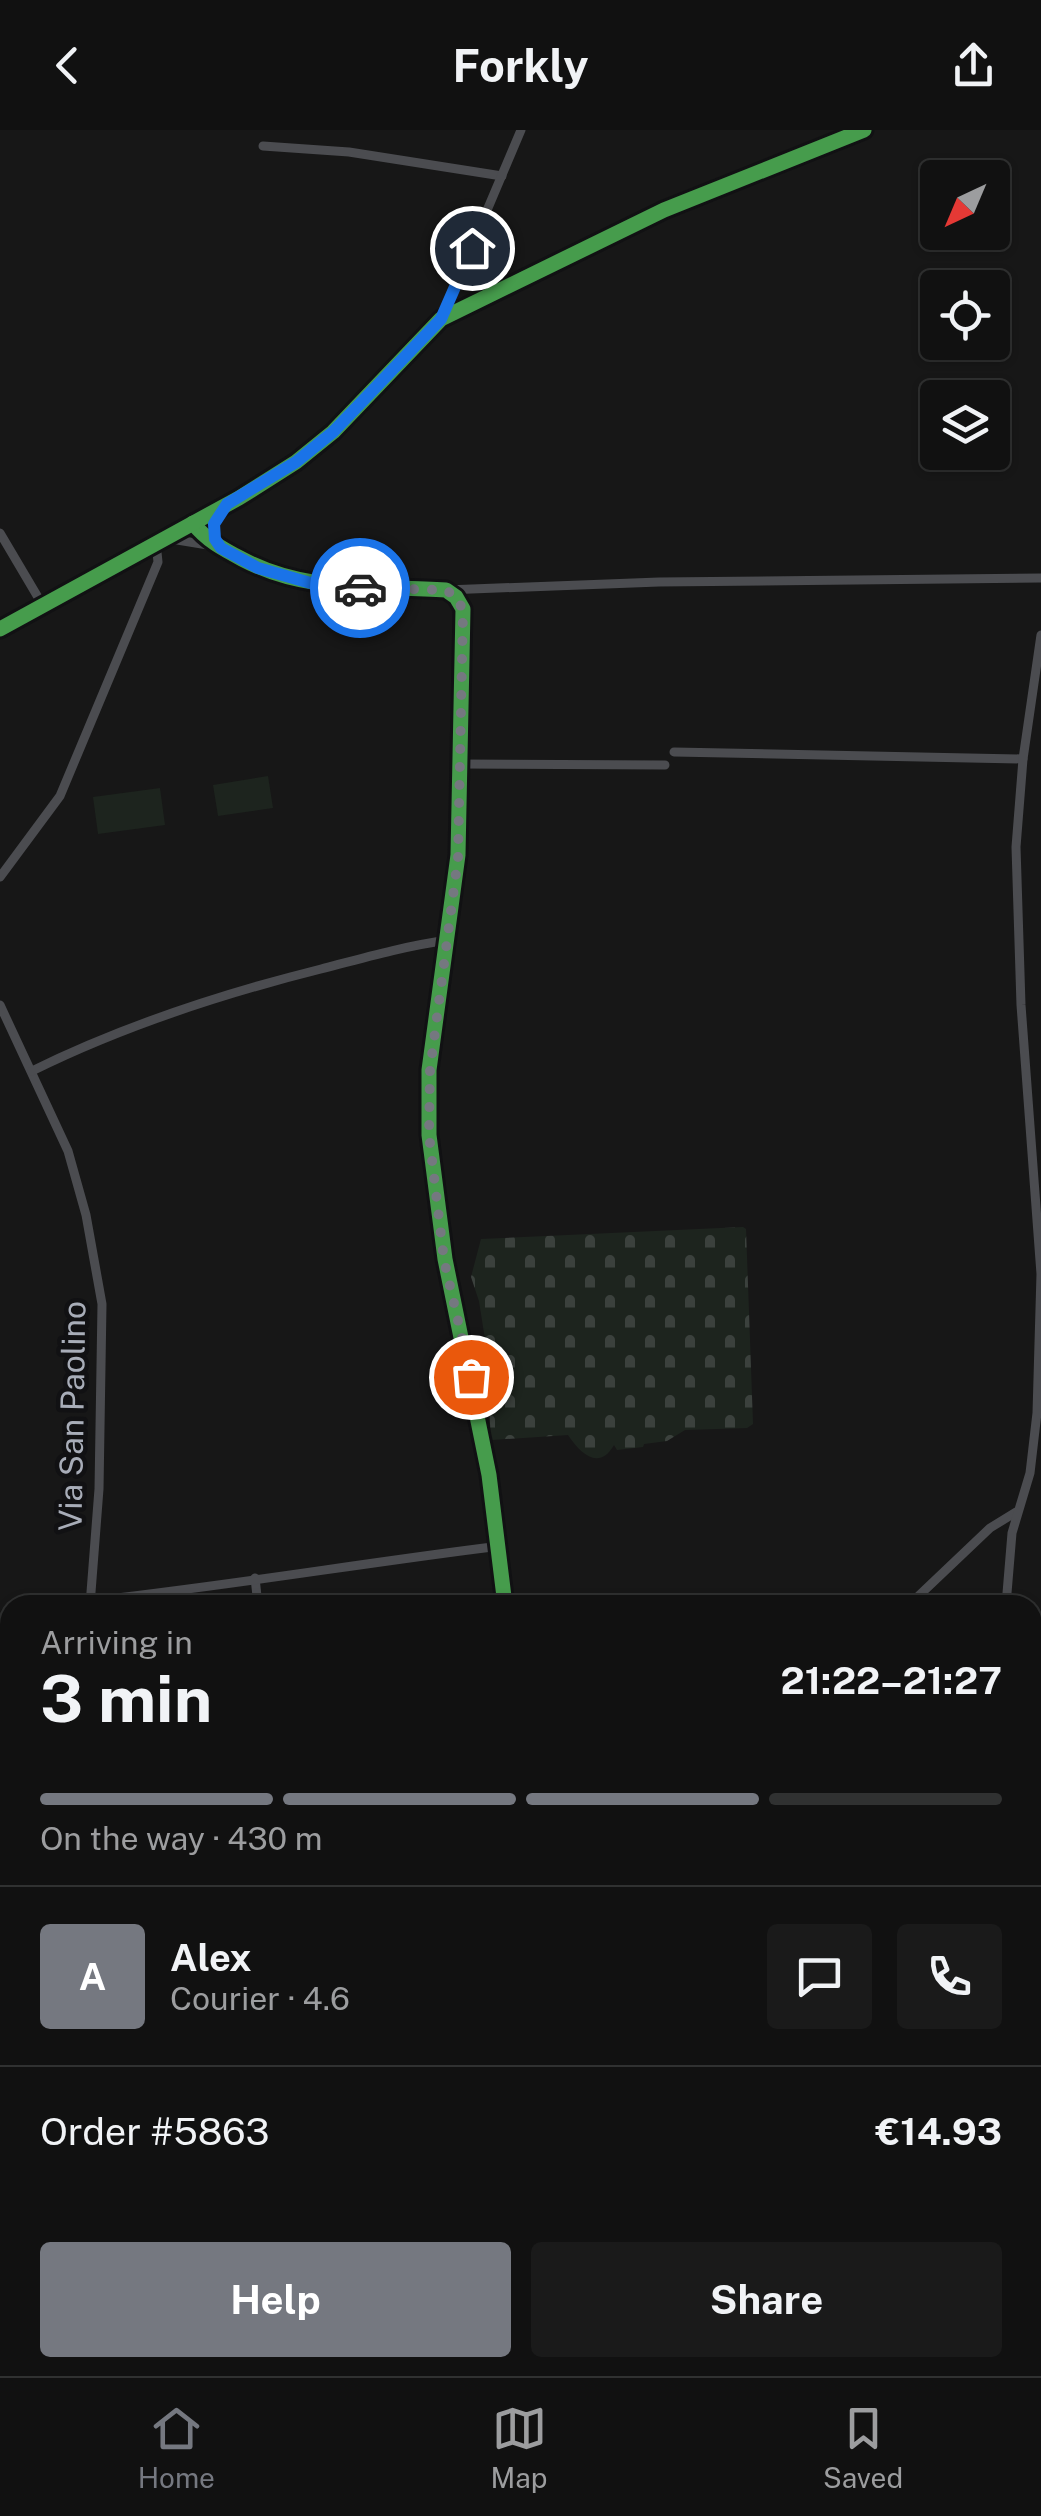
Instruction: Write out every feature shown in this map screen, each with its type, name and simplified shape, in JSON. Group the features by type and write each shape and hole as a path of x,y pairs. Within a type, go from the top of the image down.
{"street":[{"path":"441,319 522,130"},
{"path":"0,629 296,462 333,432 441,319 664,210 864,130"},
{"path":"263,146 349,152 502,176"},
{"path":"221,548 215,539 214,524 227,504"},
{"path":"192,523 221,548 258,568 314,584 446,590 659,582 1041,578"},
{"path":"0,532 42,604"},
{"path":"160,541 221,548"},
{"path":"0,876 60,796 158,562 160,541"},
{"path":"446,590 456,597 463,610 458,858 430,1070 429,1135 444,1260 476,1403 500,1546 504,1595"},
{"path":"1006,1595 1006,1564 1016,1512 1030,1473 1037,1412 1041,1274 1017,927 1016,846 1023,759 1041,635"},
{"path":"1026,744 1041,744"},
{"path":"674,752 1023,759"},
{"path":"460,764 665,765"},
{"path":"32,1071 135,1024 210,999 349,961 448,940"},
{"name":"Via San Paolino","path":"0,1005 68,1151 86,1215 102,1304 99,1488 91,1595"},
{"path":"919,1595 990,1528 1016,1512"},
{"path":"156,1595 500,1546"},
{"path":"255,1578 257,1595"}],"green space":[{"path":"268,776 273,808 218,816 213,785"},
{"path":"160,788 165,825 98,834 93,797"},
{"path":"743,1227 753,1424 747,1428 685,1430 667,1441 643,1447 617,1450 614,1445 596,1458 584,1453 568,1435 491,1440 485,1339 471,1277 481,1239"}],"cycle path":[{"path":"0,629 239,498 296,462 333,432 441,319 664,210 864,130"},
{"path":"193,523 222,548 292,578 342,586 446,590 463,609 458,855 429,1070 429,1135 445,1259 489,1475 504,1595"}],"way so far":[{"path":"360,588 446,590 456,597 463,610 458,858 430,1070 429,1135 444,1260 471,1377"}],"route":[{"path":"360,588 314,584 258,568 221,548 215,539 214,524 227,504 296,462 333,432 441,319 472,248"}]}
